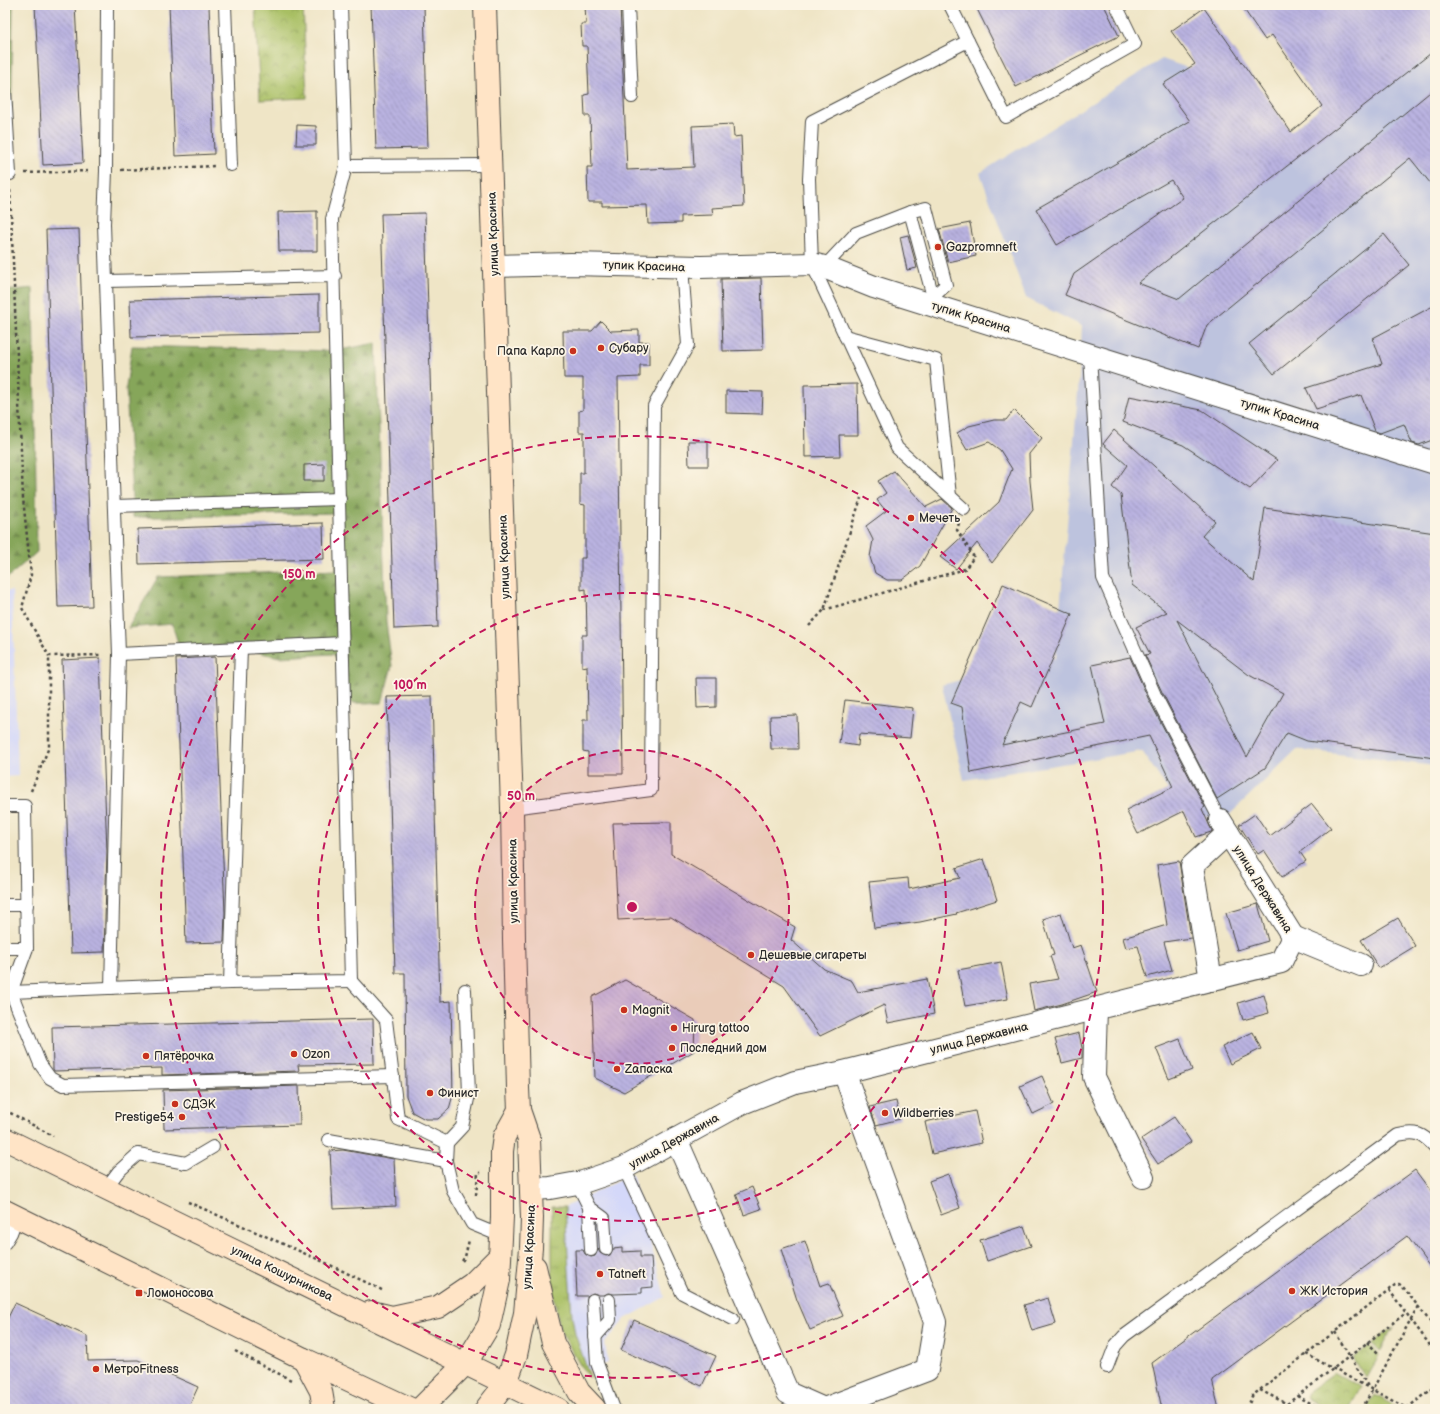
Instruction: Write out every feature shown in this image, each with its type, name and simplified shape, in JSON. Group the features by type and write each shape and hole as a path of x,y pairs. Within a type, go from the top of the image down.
{"main road":[{"name":"улица Красина","path":"485,5 512,808 519,1110 529,1139 531,1189 531,1248 525,1313 516,1355 506,1383 486,1409"},
{"path":"420,1409 466,1363 489,1325 499,1280 501,1246 502,1151 504,1137 519,1110"},
{"name":"улица Кошурникова","path":"5,1139 558,1409"},
{"path":"11,1214 304,1359 411,1409"},
{"path":"351,1308 392,1317 438,1307 472,1284 501,1246"},
{"path":"531,1248 553,1343 579,1392 594,1409"},
{"path":"304,1359 321,1391 324,1409"}],"street":[{"name":"тупик Красина","path":"494,266 571,264 682,267 818,265 874,287 929,300 1090,355 1435,463"},
{"name":"улица Державина","path":"531,1189 550,1188 577,1183 624,1168 742,1104 795,1082 844,1072 1281,962 1293,938 1224,826"},
{"path":"1211,980 1192,866 1224,826"},
{"path":"1293,938 1361,965"},
{"path":"1096,1008 1094,1077 1143,1177"},
{"path":"676,1140 788,1393 824,1409 927,1370 935,1322 844,1072"}],"lane":[{"path":"107,5 106,171 104,224 120,654 111,988"},
{"path":"225,5 231,165"},
{"path":"341,5 346,166 332,219 335,276 351,981 386,1020 398,1119 446,1143"},
{"path":"628,5 632,97"},
{"path":"950,5 1006,118 1135,44 1116,5"},
{"path":"964,509 897,448 845,336 818,265 809,179 812,120 968,41"},
{"path":"5,91 10,174"},
{"path":"346,166 490,165"},
{"path":"818,265 856,233 910,212 926,208 946,285 929,300 910,212"},
{"path":"512,808 651,790 654,406 688,345 682,267"},
{"path":"107,281 335,276"},
{"path":"845,336 936,360 950,496"},
{"path":"1090,355 1104,578 1155,695 1224,826"},
{"path":"114,506 340,499"},
{"path":"120,654 343,644"},
{"path":"230,984 240,648"},
{"path":"5,806 24,806 27,948 11,992 40,1064 50,1078 63,1085 392,1076"},
{"path":"5,905 27,905"},
{"path":"5,948 27,948"},
{"path":"11,992 351,981"},
{"path":"465,990 469,1094 462,1127 446,1143 446,1161 453,1191 472,1224 501,1246"},
{"path":"1107,1367 1115,1346 1124,1336 1398,1135 1409,1132 1419,1133 1428,1139 1435,1147"},
{"path":"329,1140 446,1161"},
{"path":"106,1188 118,1172 138,1154 186,1163 213,1147"},
{"path":"624,1168 682,1293 733,1319"},
{"path":"577,1183 589,1207 591,1250"},
{"path":"589,1207 604,1218 606,1249"},
{"path":"5,1243 11,1233 11,1214"},
{"path":"593,1300 597,1363 614,1409"},
{"path":"595,1337 610,1320 609,1300"}],"path":[{"path":"24,806 49,747 49,656 22,608 31,575 23,498 10,174 231,165"},
{"path":"809,626 824,610 861,498"},
{"path":"824,610 965,569 974,557 957,530 964,509"},
{"path":"49,656 120,654"},
{"path":"5,1110 58,1139"},
{"path":"461,1262 465,1257 472,1224 478,1173 502,1165"},
{"path":"182,1200 324,1262 388,1292"},
{"path":"1250,1409 1249,1404 1252,1396 1395,1285 1399,1284 1404,1287 1435,1328"},
{"path":"1389,1289 1435,1352"},
{"path":"1362,1409 1418,1306"},
{"path":"1287,1404 1406,1313"},
{"path":"1335,1332 1369,1388"},
{"path":"1367,1342 1378,1353"},
{"path":"1306,1354 1408,1409 1435,1387"},
{"path":"1260,1390 1297,1409"},
{"path":"1297,1396 1322,1409"}],"shaded area":[{"path":"1435,13 1435,766 1297,749 1222,822 1178,805 1142,751 964,780 942,685 1056,658 1080,368 1082,326 1026,298 980,173 1162,59 1188,68 1256,161 1421,23"},
{"path":"5,591 12,591 18,776 5,777"},
{"path":"632,1174 665,1297 625,1319 605,1343 608,1363 588,1370 575,1334 572,1317 565,1207"}],"green space":[{"path":"5,5 13,5 11,142 5,143"},
{"path":"255,5 303,5 307,98 260,100"},
{"path":"33,288 37,552 5,580 5,291"},
{"path":"376,343 386,622 392,666 382,703 352,703 334,654 279,657 232,646 179,646 172,624 128,628 158,577 336,570 337,513 133,517 126,387 132,346 335,351"},
{"path":"552,1207 565,1207 572,1317 575,1334 590,1377 589,1378 560,1330 552,1284"},
{"path":"1394,1327 1380,1352 1372,1344"},
{"path":"1369,1346 1379,1355 1366,1378 1353,1358"},
{"path":"1335,1373 1361,1387 1349,1409 1326,1409 1306,1397 1308,1392"},
{"path":"1375,1395 1400,1409 1367,1409"}],"building":[{"path":"35,5 75,5 83,163 43,165"},
{"path":"169,5 209,5 214,154 175,156"},
{"path":"371,5 424,5 428,148 376,149"},
{"path":"585,5 620,5 627,170 694,167 692,126 733,124 734,137 741,136 744,206 712,208 713,215 681,216 681,223 648,224 647,205 602,206 602,202 588,202 587,167 592,167 590,116 585,116 584,95 589,94 587,46 582,46 581,24 586,24"},
{"path":"975,5 1104,5 1119,36 1016,87"},
{"path":"1241,5 1435,5 1435,50 1138,283 1179,299 1435,88 1435,189 1410,158 1207,325 1198,349 1065,295 1074,274 1183,198 1171,180 1057,245 1036,209 1190,121 1163,84 1195,64 1171,31 1204,8 1291,132 1322,106 1272,35 1265,40"},
{"path":"297,125 316,126 316,145 296,145"},
{"path":"317,211 317,251 279,251 278,212"},
{"path":"425,213 438,627 394,629 381,214"},
{"path":"970,223 976,256 948,262 939,229"},
{"path":"79,229 92,606 58,607 46,230"},
{"path":"1384,234 1409,265 1274,374 1249,344"},
{"path":"908,235 917,268 907,270 900,237"},
{"path":"761,278 763,350 723,351 721,279"},
{"path":"319,295 319,333 131,337 130,300"},
{"path":"1435,305 1435,439 1419,445 1412,443 1404,424 1380,433 1375,431 1361,395 1316,409 1306,388 1382,364 1373,338"},
{"path":"601,321 611,331 639,330 639,342 649,342 649,365 640,365 640,377 618,378 623,774 588,774 588,752 583,751 583,720 588,720 587,666 582,667 582,635 587,635 586,589 581,590 581,558 585,558 585,505 580,504 580,473 584,473 584,432 579,432 579,411 583,410 583,378 564,378 563,331 592,331"},
{"path":"857,384 858,435 839,435 840,456 805,457 804,385"},
{"path":"726,391 763,392 762,414 726,413"},
{"path":"1129,396 1202,410 1277,460 1250,489 1183,445 1123,422"},
{"path":"1014,410 1042,438 1029,454 1033,510 992,563 977,543 956,569 940,557 999,502 1012,469 1000,450 989,442 967,450 957,433 969,426 994,420 1006,420"},
{"path":"1114,430 1215,521 1202,536 1254,582 1265,508 1435,533 1435,758 1307,741 1287,733 1265,768 1217,799 1162,692 1145,655 1150,654 1136,627 1167,612 1132,585 1121,495 1112,487 1127,465 1103,444","holes":["1177,620 1249,675 1283,693 1247,757"]},
{"path":"688,441 708,441 708,466 689,466"},
{"path":"324,464 324,481 304,481 304,465"},
{"name":"Мечеть","path":"894,471 926,507 942,499 952,508 920,566 902,580 887,580 875,573 870,557 873,540 866,526 886,511 877,500 886,493 878,481"},
{"path":"323,523 324,559 139,564 138,529"},
{"path":"1003,584 1072,614 1032,707 1021,702 1002,745 1105,724 1092,665 1130,657 1148,698 1205,807 1202,809 1212,831 1211,832 1196,837 1184,811 1138,834 1126,810 1173,787 1149,736 971,773 962,707 951,703"},
{"path":"215,657 225,913 224,942 186,943 176,659"},
{"path":"100,658 107,852 104,952 71,953 62,660"},
{"path":"696,678 716,678 716,707 697,708"},
{"path":"432,696 440,1002 451,1001 453,1095 449,1109 438,1119 425,1119 412,1112 406,1096 405,973 395,973 387,697"},
{"path":"845,700 913,708 910,738 859,734 858,746 839,743"},
{"path":"797,715 798,749 771,749 770,716"},
{"path":"1312,804 1331,828 1300,852 1306,861 1282,877 1264,850 1258,854 1239,825 1255,814 1270,836"},
{"path":"671,822 671,854 795,927 791,940 824,969 852,981 858,992 927,979 934,1014 888,1023 884,1005 820,1036 784,986 671,917 618,920 613,823"},
{"path":"984,859 997,900 956,913 957,914 920,922 874,928 869,882 908,878 909,889 960,878 956,868"},
{"path":"1179,861 1191,938 1164,942 1172,970 1147,977 1138,946 1126,948 1123,938 1167,925 1157,865"},
{"path":"1258,904 1268,941 1237,950 1226,913"},
{"path":"1061,913 1072,948 1081,945 1097,992 1062,1004 1034,1011 1029,984 1058,979 1050,956 1054,955 1043,919"},
{"path":"1398,918 1415,946 1379,968 1361,940"},
{"path":"1001,962 1008,999 965,1006 958,970"},
{"path":"625,980 695,1020 694,1051 624,1092 595,1078 592,997"},
{"path":"1264,995 1269,1013 1243,1020 1238,1003"},
{"path":"373,1019 374,1064 298,1065 299,1071 162,1075 162,1068 54,1071 53,1069 52,1027"},
{"path":"1253,1032 1261,1049 1230,1064 1222,1047"},
{"path":"1079,1033 1082,1058 1062,1063 1055,1039"},
{"path":"1180,1039 1192,1070 1169,1079 1156,1048"},
{"path":"1042,1076 1054,1104 1033,1114 1020,1086"},
{"path":"299,1086 300,1125 164,1129 163,1090"},
{"name":"Wildberries","path":"896,1101 900,1119 876,1125 870,1107"},
{"path":"975,1111 982,1143 932,1154 925,1122"},
{"path":"1174,1117 1191,1142 1158,1164 1141,1139"},
{"path":"343,1150 394,1159 396,1206 333,1209 330,1151"},
{"name":"ЖК История","path":"1415,1170 1435,1197 1435,1274 1407,1236 1212,1380 1219,1409 1162,1409 1152,1363"},
{"path":"948,1174 960,1208 941,1215 929,1181"},
{"path":"752,1187 761,1209 744,1215 736,1194"},
{"path":"1024,1226 1031,1246 987,1261 980,1240"},
{"path":"805,1241 820,1286 829,1283 843,1316 810,1330 797,1300 781,1249"},
{"path":"622,1248 622,1252 640,1251 640,1257 651,1257 653,1287 642,1288 642,1293 608,1293 599,1295 593,1293 587,1296 577,1296 575,1250 583,1250 585,1254 591,1257 595,1256 598,1249 600,1253 606,1256 610,1255 613,1249"},
{"path":"1048,1298 1056,1324 1032,1331 1024,1305"},
{"path":"15,1303 87,1336 88,1361 138,1360 198,1387 188,1409 5,1409 5,1324"},
{"path":"634,1320 716,1356 702,1386 621,1350"}],"place":[{"name":"Gazpromneft","path":"938,247"},
{"name":"Субару","path":"601,348"},
{"name":"Папа Карло","path":"573,351"},
{"name":"Мечеть","path":"911,518"},
{"name":"Дешевые сигареты","path":"751,955"},
{"name":"Magnit","path":"624,1010"},
{"name":"Hirurg tattoo","path":"674,1028"},
{"name":"Последний дом","path":"672,1048"},
{"name":"Ozon","path":"294,1054"},
{"name":"Пятёрочка","path":"146,1056"},
{"name":"Zапаска","path":"617,1069"},
{"name":"Финист","path":"430,1093"},
{"name":"СДЭК","path":"175,1104"},
{"name":"Wildberries","path":"885,1113"},
{"name":"Prestige54","path":"182,1117"},
{"name":"Tatneft","path":"600,1274"},
{"name":"ЖК История","path":"1292,1291"},
{"name":"Ломоносова","path":"139,1293"},
{"name":"МетроFitness","path":"96,1369"}]}
